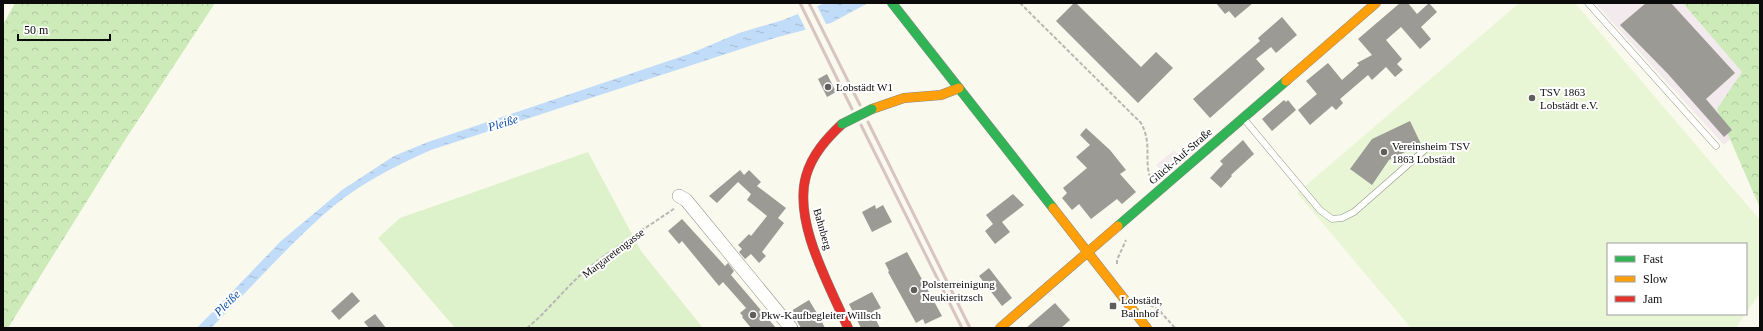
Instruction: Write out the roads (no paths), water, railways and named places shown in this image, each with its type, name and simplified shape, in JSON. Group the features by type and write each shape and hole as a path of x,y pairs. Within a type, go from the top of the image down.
{"main road":[{"path":"892,3 1147,328"},
{"name":"Glück-Auf-Straße","path":"1000,328 1087,251 1376,3"},
{"name":"Bahnberg","path":"848,328 822,266 811,234 804,206 804,185 811,164 818,149 828,136 842,124 889,102 904,98 941,95 959,88"}],"street":[{"path":"682,198 791,328"}],"lane":[{"path":"1588,3 1716,146"},
{"path":"1243,118 1320,210 1332,219 1342,218 1354,212 1428,147"}],"water":[{"name":"Pleiße","path":"825,3 868,3 831,23 778,37 431,150 402,163 374,178 334,206 279,257 211,328 197,328 281,241 342,190 394,156 428,142 689,54 739,33 783,20"}],"railway":[{"path":"800,3 852,109"},
{"path":"809,3 860,105"},
{"path":"868,122 970,328"},
{"path":"861,125 962,328"}],"place":[{"name":"Lobstädt W1","path":"828,87"},
{"name":"TSV 1863 Lobstädt e.V.","path":"1532,98"},
{"name":"Vereinsheim TSV 1863 Lobstädt","path":"1384,152"},
{"name":"Polsterreinigung Neukieritzsch","path":"914,290"},
{"name":"Lobstädt, Bahnhof","path":"1113,306"},
{"name":"Pkw-Kaufbegleiter Willsch","path":"753,315"}]}
